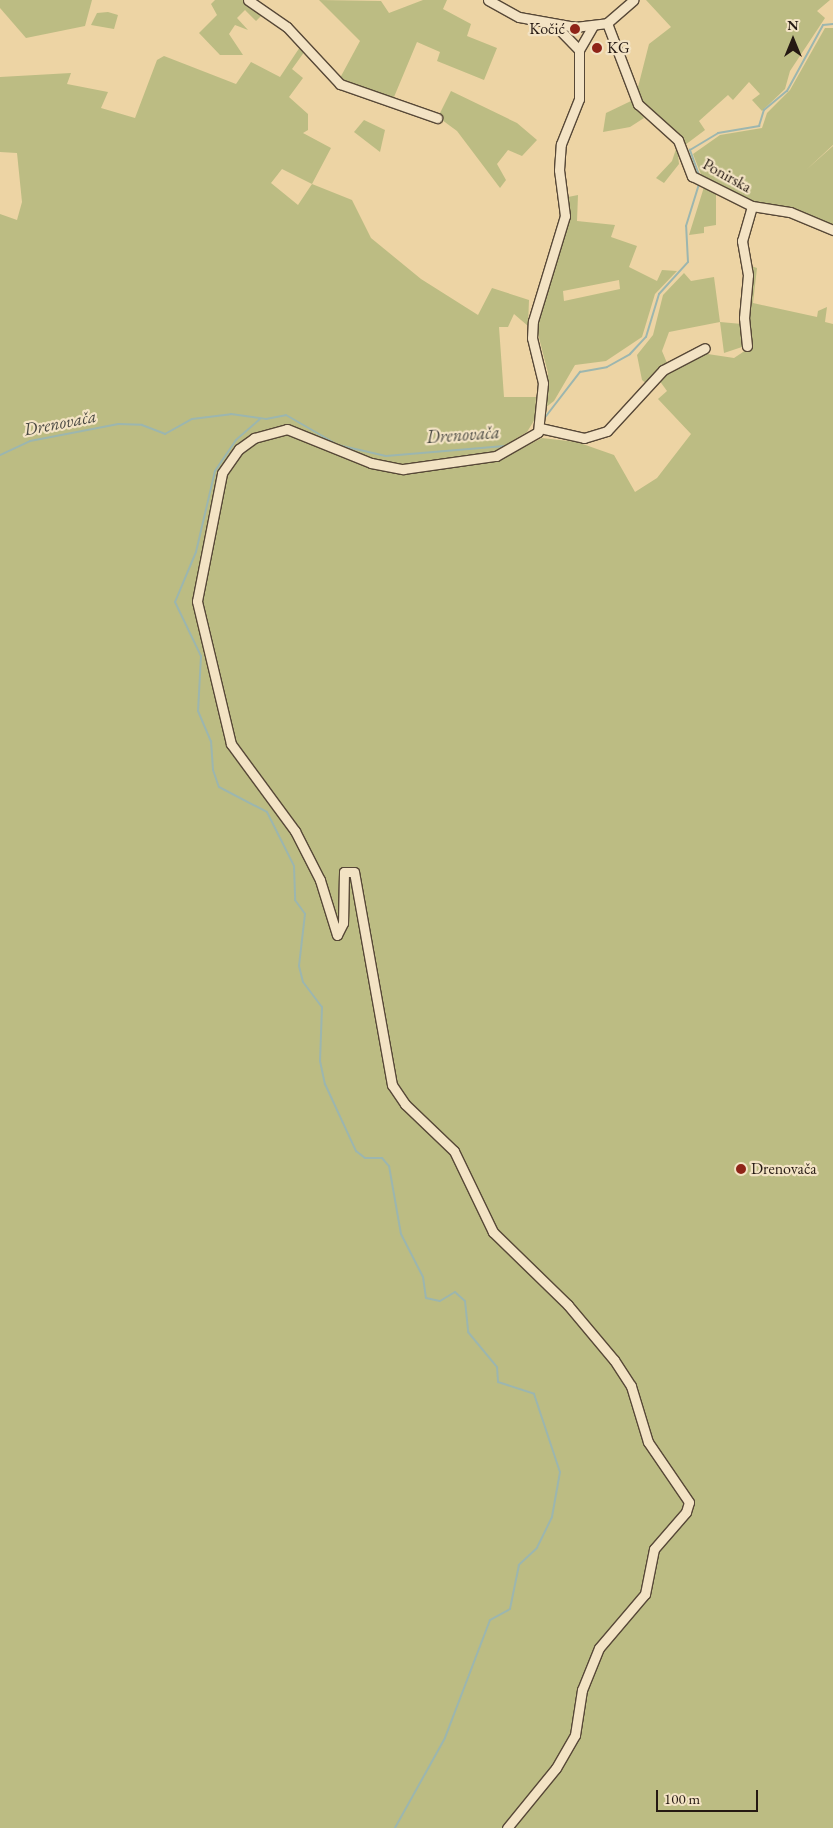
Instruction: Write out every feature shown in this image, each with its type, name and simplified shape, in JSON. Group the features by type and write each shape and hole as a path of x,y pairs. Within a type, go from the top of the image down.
{"street":[{"path":"248,0 287,27 340,84 437,118"},
{"path":"488,0 512,14 554,24 593,26 607,23 633,0"},
{"name":"Ponirska","path":"607,23 638,104 678,140 685,164 700,180 752,206 790,212 833,230"},
{"path":"554,24 579,50"},
{"path":"506,1828 556,1768 575,1735 582,1690 599,1648 645,1594 654,1549 686,1512 689,1502 648,1442 632,1386 614,1360 568,1306 493,1232 454,1151 405,1104 392,1085 354,872 346,870 341,883 343,923 337,935 320,880 295,832 231,744 197,601 222,473 239,449 254,438 287,429 371,463 403,469 496,456 530,439 540,423 543,377 532,331 566,211 559,160 562,138 579,99 579,50 593,26"},
{"path":"747,346 744,318 748,275 742,242 752,206"},
{"path":"540,423 576,438 607,431 662,370 705,348"}],"green space":[{"path":"0,0 92,0 85,26 26,38 0,8"},
{"path":"215,0 243,0 263,14 256,21 245,10 237,18 248,30 235,25 229,34 243,55 220,55 199,33 217,15 211,4"},
{"path":"319,0 381,1 389,13 423,0 447,0 443,9 471,24 467,36 497,48 484,80 437,61 440,52 417,42 394,97 359,88 340,78 360,41"},
{"path":"646,0 830,0 817,11 825,18 790,71 785,89 762,111 752,100 760,94 749,82 733,100 728,95 699,121 705,130 685,145 636,95 649,44 671,27"},
{"path":"108,12 118,15 114,29 91,25 97,13"},
{"path":"825,28 833,28 833,145 806,170 833,146 833,226 756,204 702,177 693,154 720,135 762,128 767,113 790,90"},
{"path":"300,47 305,51 292,69 303,78 289,97 308,114 308,130 303,133 331,148 312,184 352,200 371,238 421,279 478,315 492,288 529,300 528,326 514,314 508,327 499,327 504,397 536,397 535,419 527,432 512,441 515,452 542,438 577,442 614,455 635,492 657,478 691,434 658,399 667,391 659,380 666,371 701,353 734,358 749,348 751,266 757,268 753,303 817,317 818,311 827,307 825,322 833,324 833,1828 0,1828 0,214 17,220 22,202 17,153 0,152 0,77 71,73 67,84 108,92 101,108 135,118 157,60 164,56 236,84 251,62 280,77","holes":["282,169 312,184 298,205 271,183"]},
{"path":"451,91 517,123 537,140 522,156 508,150 497,164 506,180 500,188 457,131 438,117"},
{"path":"631,101 644,118 630,127 603,132 606,113"},
{"path":"364,120 385,130 380,152 354,132"},
{"path":"677,146 679,164 664,183 656,178 672,161"},
{"path":"704,187 716,191 716,225 704,227 704,233 689,235"},
{"path":"578,195 577,221 615,225 611,237 637,246 629,267 657,281 662,270 677,271 655,294 642,337 606,361 575,365 554,401 541,411 548,373 536,326 568,220 568,197","holes":["619,280 620,289 564,301 563,291"]},
{"path":"684,273 691,281 714,277 720,322 669,332 662,351 667,363 648,385 642,380 637,355 653,335 663,295"},
{"path":"720,322 742,324 745,346 724,353"}],"waterway":[{"name":"Drenovača","path":"699,175 690,150 718,133 759,126 764,110 787,91 823,25 833,24"},
{"name":"Drenovača","path":"543,420 580,372 607,367 630,354 646,337 659,294 688,262 686,226 699,184"},
{"name":"Drenovača","path":"0,455 30,441 118,424 142,425 165,434 192,419 231,414 266,419 286,415 338,445 386,456 505,446"},
{"path":"260,419 236,440 215,471 196,552 175,602 201,656 198,711 211,741 213,770 219,787 267,812 294,866 295,900 305,914 299,966 303,982 322,1007 320,1061 325,1084 356,1151 365,1158 382,1158 389,1166 401,1234 423,1277 426,1298 440,1301 455,1292 465,1301 468,1332 497,1367 498,1382 534,1394 560,1472 552,1517 537,1548 519,1565 510,1609 490,1620 445,1738 395,1828"}],"place":[{"name":"Kočić","path":"575,29"},
{"name":"KG","path":"597,48"},
{"name":"Drenovača","path":"741,1169"}]}
